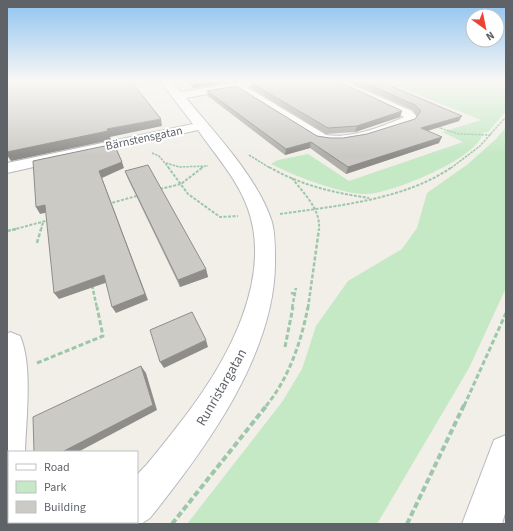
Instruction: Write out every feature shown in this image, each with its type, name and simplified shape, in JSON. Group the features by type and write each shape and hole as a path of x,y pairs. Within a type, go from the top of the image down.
{"street":[{"name":"Bärnstensgatan","path":"7,168 201,126 186,106"},
{"path":"271,106 327,140 341,140 408,120 411,117 408,114 390,106"},
{"name":"Runristargatan","path":"138,504 190,439 219,395 241,356 258,305 262,286 265,263 265,238 261,218 244,184 201,126"},
{"path":"7,470 11,359"},
{"path":"482,524 506,452"}],"path":[{"path":"411,117 451,132 491,135"},
{"path":"280,214 342,205 371,198 394,192 433,177 470,156 506,117"},
{"path":"145,152 159,156 166,163 188,194 220,217 239,216"},
{"path":"248,154 266,166 319,188 354,196 371,198"},
{"path":"166,163 179,167 208,166"},
{"path":"158,190 181,184 204,167"},
{"path":"172,524 271,400 293,364 308,313 320,220 316,209 292,178"},
{"path":"107,204 144,194"},
{"path":"7,231 54,218"},
{"path":"37,243 43,222"},
{"path":"11,359 103,336 92,282"},
{"path":"285,347 296,288"},
{"path":"408,524 481,370 506,313"}],"green space":[{"path":"446,106 506,106 506,111 488,132 483,133 477,143 466,153 432,173 395,188 379,192 367,194 332,188 304,179 271,164 278,160 308,154 349,181 463,142 442,132 481,120"},
{"path":"506,127 506,288 469,368 377,524 187,524 282,402 302,369 316,326 348,281 402,249 417,228 427,193 468,164 496,139"}],"building":[{"path":"7,106 151,106 161,119 107,129 108,131 7,152"},
{"path":"227,106 268,106 317,136 330,138 343,138 367,134 415,119 421,111 416,106 438,106 462,116 421,128 442,137 348,167 311,142 286,149"},
{"path":"290,106 391,106 402,111 357,126 328,128"},
{"path":"114,144 122,162 99,171 145,294 112,307 104,275 54,293 45,205 36,207 33,161"},
{"path":"148,165 206,269 178,280 125,171"},
{"path":"192,312 206,340 160,362 150,330"},
{"path":"141,366 153,405 64,451 34,451 33,417"}]}
